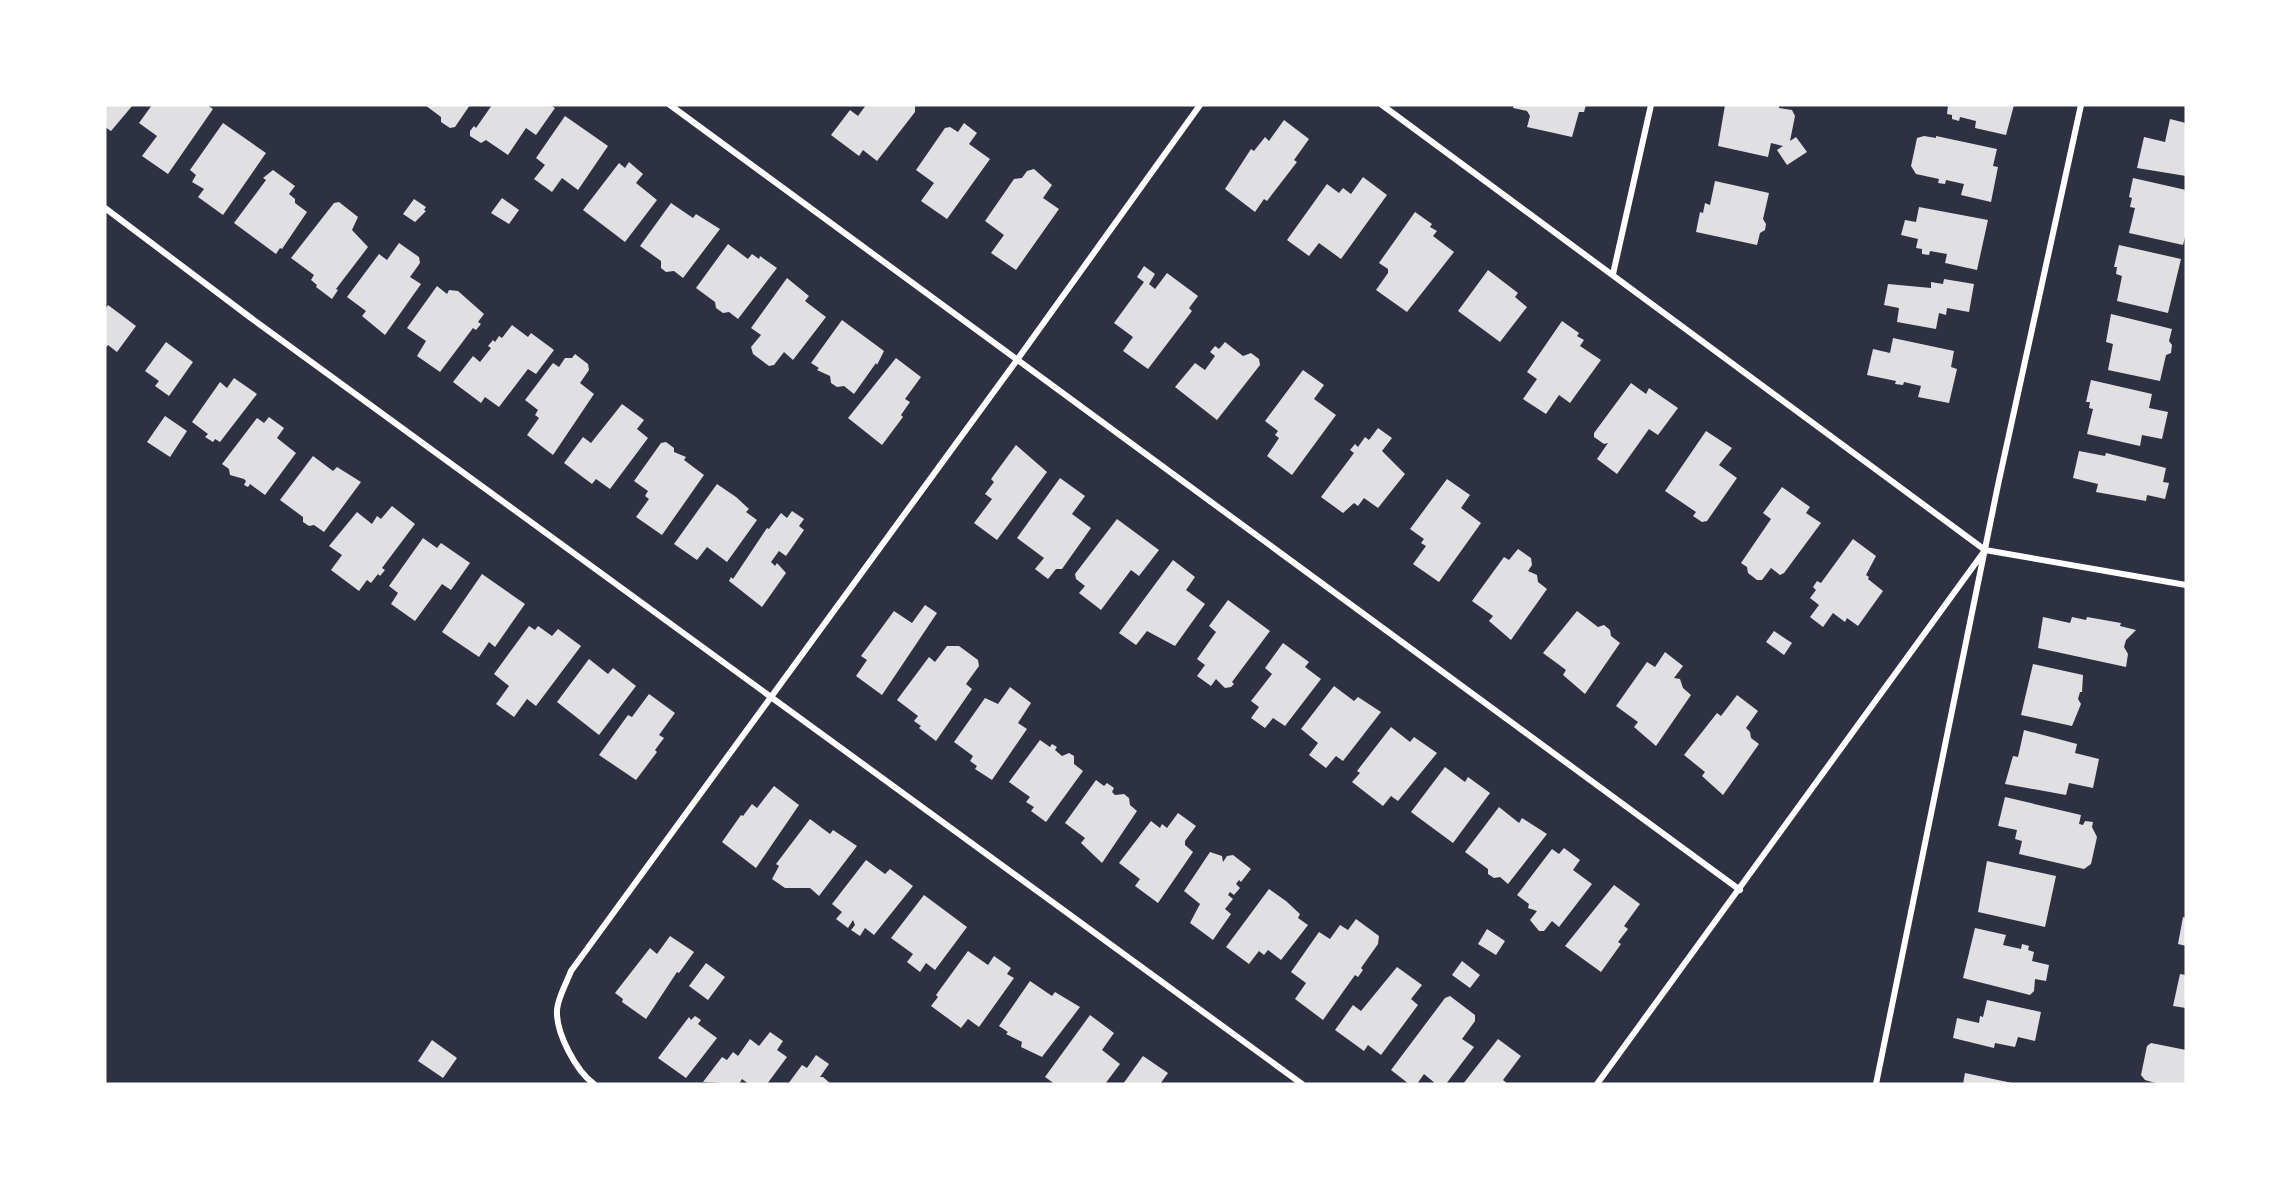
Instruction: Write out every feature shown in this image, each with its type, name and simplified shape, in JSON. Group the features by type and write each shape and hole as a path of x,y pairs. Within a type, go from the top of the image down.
{"street":[{"path":"670,105 1740,890"},
{"path":"594,1084 567,1049 557,1010 571,971 1200,105"},
{"path":"1382,105 1985,550 2186,585"},
{"path":"1613,274 1651,105"},
{"path":"1876,1084 1985,550 2080,105"},
{"path":"105,208 261,325 1302,1084"},
{"path":"1597,1084 1985,550"}],"building":[{"path":"105,105 133,105 111,131 105,127"},
{"path":"152,105 207,105 213,109 168,174 142,156 157,136 139,123"},
{"path":"425,105 470,105 455,127 450,128 441,122 441,117"},
{"path":"492,105 550,105 555,108 536,135 526,128 508,155 486,140 481,143 470,136 470,131 474,126 476,128"},
{"path":"866,105 915,106 915,112 877,161 863,150 859,156 831,135 850,110 858,116"},
{"path":"1514,105 1586,105 1584,112 1579,112 1572,137 1527,127 1530,116 1527,111 1513,108"},
{"path":"1725,105 1779,105 1779,108 1792,110 1795,116 1790,141 1796,137 1807,152 1787,165 1777,150 1783,146 1771,143 1768,157 1718,146"},
{"path":"1948,105 2014,105 2006,135 1975,128 1976,121 1960,117 1959,121 1952,119 1952,115 1947,114"},
{"path":"565,116 608,146 578,190 562,178 552,192 534,179 545,165 536,158"},
{"path":"2170,119 2186,123 2186,176 2137,168 2144,137 2165,142"},
{"path":"1284,120 1309,139 1294,160 1297,162 1267,201 1264,199 1255,212 1225,189 1251,149 1254,151 1265,137 1269,141"},
{"path":"223,123 266,153 223,215 198,197 204,189 192,182 196,175 190,170"},
{"path":"964,123 977,133 969,144 990,159 947,219 921,201 934,183 916,170 945,128 950,127 958,132"},
{"path":"1924,136 1936,138 1936,136 1997,149 1993,166 1998,167 1991,202 1961,195 1964,184 1946,180 1945,184 1938,183 1939,179 1916,174 1911,166 1917,138"},
{"path":"629,162 643,174 636,183 657,200 625,242 583,210 619,163 625,168"},
{"path":"1034,169 1052,185 1043,198 1059,209 1016,270 991,253 1004,235 985,221 1014,179 1022,178 1027,171"},
{"path":"273,170 295,186 289,194 295,199 295,203 307,212 282,249 280,248 276,254 234,223 266,180 263,178"},
{"path":"1363,177 1387,195 1341,259 1319,243 1309,256 1287,240 1327,184 1339,193 1343,188 1351,194"},
{"path":"2133,178 2186,190 2186,233 2183,245 2129,233 2135,208 2130,207 2132,198 2129,197"},
{"path":"1715,181 1769,193 1763,219 1766,224 1765,230 1760,233 1757,245 1696,232 1700,212 1703,213 1705,203 1710,205"},
{"path":"502,198 519,210 509,224 491,213"},
{"path":"414,199 426,207 424,210 426,211 415,222 403,214"},
{"path":"339,202 358,217 352,230 368,247 336,289 338,290 332,299 316,287 317,285 311,280 314,275 291,258 334,203"},
{"path":"671,203 693,218 696,214 720,229 683,278 674,271 666,272 661,268 661,261 640,246"},
{"path":"1919,207 1988,220 1977,270 1945,263 1947,254 1930,251 1929,255 1922,254 1922,249 1916,248 1918,239 1901,235 1905,220 1916,222"},
{"path":"1415,212 1432,224 1430,227 1437,231 1433,236 1454,252 1407,312 1376,290 1388,273 1388,269 1379,263"},
{"path":"399,243 419,257 420,263 410,277 421,284 385,335 362,316 366,311 347,297 379,254 387,260"},
{"path":"728,244 748,259 752,254 759,259 760,256 777,268 738,319 729,312 723,313 716,308 715,302 696,288"},
{"path":"2119,245 2181,259 2168,313 2117,301 2122,276 2116,274 2117,267 2114,267"},
{"path":"1144,266 1155,274 1149,284 1155,289 1167,273 1198,296 1189,308 1192,311 1148,369 1123,351 1133,337 1114,323 1144,282 1137,277"},
{"path":"1488,270 1518,293 1515,297 1527,307 1500,342 1458,311"},
{"path":"787,278 809,296 805,301 826,317 793,360 784,352 774,365 769,366 753,354 751,347 761,335 751,328"},
{"path":"1944,279 1974,284 1969,312 1947,308 1946,315 1939,313 1936,329 1897,322 1899,308 1884,305 1888,284 1931,288 1931,282 1943,284"},
{"path":"437,286 447,294 449,290 458,291 484,314 478,322 481,324 476,330 473,328 440,372 417,356 426,341 407,328"},
{"path":"108,305 136,326 117,352 108,345 105,349 105,310"},
{"path":"2111,314 2172,329 2169,341 2172,345 2171,353 2166,355 2160,381 2108,370 2113,344 2106,342"},
{"path":"842,320 884,351 877,365 876,363 854,394 844,386 837,387 831,383 830,376 817,370 819,368 811,363"},
{"path":"1562,321 1579,333 1577,336 1584,340 1580,346 1601,360 1570,403 1559,395 1546,414 1523,399 1537,379 1527,372"},
{"path":"512,325 528,337 531,333 554,350 536,374 528,369 499,407 485,397 481,403 453,382 473,356 480,362 491,348 488,346 493,340 495,342 499,336 502,338"},
{"path":"1893,338 1954,351 1951,367 1957,369 1949,403 1918,397 1921,386 1904,382 1903,385 1895,384 1896,381 1867,375 1873,349 1890,353"},
{"path":"166,342 193,362 169,396 155,386 159,381 145,371"},
{"path":"1225,342 1243,356 1251,353 1259,359 1260,365 1217,420 1175,387 1195,363 1205,370 1215,356 1210,352 1215,346 1219,349"},
{"path":"575,354 588,364 589,370 580,383 594,394 553,455 527,435 539,418 535,415 538,410 525,400 553,363 559,367 565,358 572,358"},
{"path":"896,358 921,377 905,399 910,402 901,415 903,417 882,445 848,418"},
{"path":"1303,370 1324,385 1314,399 1336,415 1292,475 1267,456 1279,438 1275,435 1278,431 1265,421"},
{"path":"234,378 257,394 220,442 215,439 213,442 205,437 208,434 192,422 220,382 227,388"},
{"path":"2091,380 2152,394 2149,408 2168,412 2162,439 2142,435 2140,446 2087,434 2093,409 2089,408 2090,402 2086,402"},
{"path":"1631,383 1646,394 1649,388 1678,408 1658,435 1649,429 1617,474 1597,459 1608,443 1604,444 1594,437 1594,433"},
{"path":"622,404 644,420 637,429 648,438 610,489 596,479 592,484 564,463 583,437 591,443"},
{"path":"165,416 187,431 170,457 147,442"},
{"path":"269,417 284,428 277,438 296,453 265,495 250,484 248,487 244,485 246,481 244,479 230,475 229,469 222,464 257,418 264,423"},
{"path":"1378,428 1392,438 1382,451 1405,474 1378,508 1364,498 1358,506 1354,503 1343,513 1321,497 1354,453 1350,450 1355,444 1358,447 1365,437 1369,440"},
{"path":"1706,431 1732,448 1719,465 1737,478 1707,521 1702,522 1693,516 1696,512 1665,491"},
{"path":"666,442 674,448 674,452 686,457 684,460 704,475 662,535 636,517 649,499 645,496 648,491 634,481 661,443"},
{"path":"1016,445 1047,472 997,540 974,523 992,499 985,494 994,482 991,479"},
{"path":"2079,451 2105,456 2106,453 2166,468 2163,482 2169,483 2165,499 2147,495 2146,501 2096,492 2098,484 2073,478"},
{"path":"313,456 333,471 337,467 361,482 324,532 314,525 309,526 303,522 303,517 280,500"},
{"path":"1060,478 1085,496 1072,514 1091,528 1062,569 1056,569 1048,579 1035,569 1044,558 1017,538"},
{"path":"1447,479 1470,495 1461,508 1481,523 1439,582 1413,564 1426,546 1421,543 1424,539 1410,529"},
{"path":"717,484 736,497 749,509 746,512 757,520 727,562 707,547 697,560 674,544"},
{"path":"1782,487 1810,507 1806,513 1821,523 1784,573 1780,575 1771,568 1762,580 1757,580 1741,563 1771,519 1763,513"},
{"path":"392,506 415,524 382,568 385,570 380,576 378,574 371,583 367,580 359,591 331,570 342,555 329,546 357,512 372,524 377,516 381,519"},
{"path":"792,511 804,519 799,526 804,530 786,556 779,551 771,562 775,566 777,563 786,573 762,607 729,581 731,577 733,579 767,528 769,529 781,513 787,518"},
{"path":"1117,519 1159,550 1139,576 1131,570 1101,610 1079,593 1085,586 1076,579 1075,574"},
{"path":"423,538 437,548 441,543 470,563 451,590 442,584 415,621 391,604 398,593 389,586"},
{"path":"1853,539 1876,556 1866,575 1883,591 1858,626 1847,618 1845,622 1833,613 1823,627 1810,617 1819,605 1810,598 1816,590 1813,587 1817,581 1821,583"},
{"path":"1518,549 1531,558 1532,565 1528,571 1537,575 1538,582 1547,589 1511,640 1489,621 1493,616 1472,601 1504,557 1509,560"},
{"path":"1173,560 1195,577 1186,590 1205,604 1175,646 1147,631 1136,645 1119,633"},
{"path":"482,574 525,604 495,647 489,642 479,657 442,632"},
{"path":"1228,600 1270,631 1232,682 1234,684 1225,688 1216,679 1211,686 1197,676 1205,665 1197,659 1216,632 1209,626"},
{"path":"925,605 937,613 882,695 856,676 867,660 861,656 894,611 912,623"},
{"path":"1577,611 1598,627 1604,625 1610,630 1611,636 1620,643 1585,694 1563,675 1566,670 1543,653"},
{"path":"2043,617 2070,623 2072,617 2086,620 2087,617 2121,623 2120,626 2136,630 2126,640 2124,647 2128,654 2126,667 2038,648"},
{"path":"529,626 535,630 538,626 552,636 558,629 581,646 536,706 527,699 514,717 496,704 509,686 494,674"},
{"path":"1774,631 1792,643 1784,655 1766,642"},
{"path":"1283,643 1309,662 1305,667 1321,679 1285,726 1273,718 1265,728 1251,718 1259,707 1251,701 1272,674 1265,668"},
{"path":"947,646 959,646 978,660 979,666 966,684 972,689 936,741 919,728 921,726 914,721 918,716 897,700 929,657 935,662"},
{"path":"1665,652 1683,666 1674,678 1680,679 1683,688 1691,695 1656,746 1634,727 1638,722 1616,706 1647,662 1655,667"},
{"path":"589,659 608,674 613,668 636,686 599,735 557,702"},
{"path":"2033,664 2083,675 2082,692 2078,699 2081,704 2072,726 2021,715"},
{"path":"1334,686 1354,701 1358,697 1381,712 1343,761 1336,756 1326,768 1309,755 1318,743 1301,729"},
{"path":"1010,687 1031,703 1018,723 1027,729 992,780 975,769 977,766 970,761 973,756 954,742 985,698 998,704"},
{"path":"649,694 675,713 659,735 664,738 655,750 657,752 636,780 599,755 628,715 632,717"},
{"path":"1737,695 1758,711 1746,728 1751,738 1759,744 1723,795 1702,776 1705,772 1684,755 1717,713 1721,716"},
{"path":"1391,727 1410,742 1414,737 1437,753 1398,801 1391,796 1383,806 1352,782 1360,773 1357,771"},
{"path":"2024,730 2077,744 2075,753 2099,759 2093,788 2069,783 2066,795 2005,784 2013,756 2018,757"},
{"path":"1040,740 1050,747 1052,744 1057,747 1055,750 1062,756 1069,753 1074,756 1074,764 1083,771 1046,822 1031,811 1034,807 1026,802 1030,797 1009,782"},
{"path":"1445,767 1465,782 1468,777 1490,793 1453,843 1411,812"},
{"path":"1096,780 1104,786 1107,783 1114,788 1112,792 1115,795 1124,794 1129,798 1130,805 1137,811 1102,863 1081,843 1085,838 1065,823"},
{"path":"774,786 799,805 756,868 722,842 741,815 743,816 752,804 757,808"},
{"path":"2005,797 2081,815 2079,824 2083,825 2085,821 2093,822 2092,827 2097,837 2091,864 2084,869 2019,854 2022,841 2015,839 2017,830 1998,826"},
{"path":"1499,807 1519,823 1522,818 1547,834 1508,884 1500,877 1494,878 1488,874 1488,869 1465,852"},
{"path":"1178,813 1196,826 1185,841 1185,845 1193,852 1158,903 1135,886 1140,879 1119,863 1151,821 1160,828 1162,824 1167,828"},
{"path":"810,819 830,834 833,830 857,846 819,896 810,888 785,888 772,879 779,866 776,864"},
{"path":"1564,848 1580,860 1573,870 1592,884 1559,927 1552,921 1544,931 1539,931 1530,920 1537,911 1528,908 1529,904 1517,895 1552,849 1559,854"},
{"path":"1210,852 1222,856 1223,862 1227,856 1233,855 1251,869 1241,882 1239,880 1236,884 1240,888 1234,895 1230,892 1228,895 1233,899 1225,909 1231,914 1213,940 1190,923 1200,904 1184,891"},
{"path":"866,860 885,874 890,869 913,886 874,935 865,928 860,936 851,930 855,925 853,920 848,928 836,919 842,912 832,904"},
{"path":"1987,861 2056,876 2045,927 1978,912"},
{"path":"1614,885 1640,904 1624,926 1628,929 1618,942 1621,944 1601,972 1565,946"},
{"path":"1269,889 1286,901 1300,914 1298,918 1308,925 1281,960 1268,950 1264,955 1259,951 1249,964 1226,947"},
{"path":"924,895 967,927 935,970 926,963 920,972 907,962 913,954 891,938"},
{"path":"2183,917 2186,918 2186,946 2178,944"},
{"path":"1356,919 1379,936 1378,944 1361,968 1363,970 1358,977 1355,975 1323,1020 1295,999 1306,983 1291,972 1319,932 1330,939 1340,925 1348,930"},
{"path":"1975,928 2006,935 2003,945 2021,949 2022,944 2029,946 2028,950 2034,952 2032,961 2049,965 2046,981 2035,979 2034,991 2030,995 1963,978"},
{"path":"1487,929 1505,941 1496,955 1478,944"},
{"path":"670,936 694,952 679,973 677,972 646,1019 622,1002 623,999 615,993 650,948 657,954"},
{"path":"968,951 988,965 994,956 1011,968 1007,974 1014,978 979,1027 968,1019 961,1028 931,1006 938,997 936,995"},
{"path":"1462,961 1480,975 1470,988 1452,975"},
{"path":"706,963 725,977 708,1000 689,986"},
{"path":"1397,967 1422,985 1411,999 1418,1005 1381,1055 1368,1045 1364,1051 1335,1030 1353,1005 1361,1011"},
{"path":"2180,974 2186,975 2186,1008 2173,1006"},
{"path":"1030,981 1052,996 1055,992 1080,1007 1042,1057 1021,1047 1022,1042 1006,1034 1008,1032 999,1026"},
{"path":"1450,996 1475,1015 1475,1021 1462,1039 1474,1047 1446,1084 1436,1084 1424,1074 1417,1084 1409,1084 1391,1070 1445,998"},
{"path":"1987,1000 2041,1012 2035,1041 2018,1037 2015,1047 1995,1043 1994,1048 1953,1038 1957,1018 1979,1023 1980,1016 1983,1017"},
{"path":"1090,1015 1114,1033 1102,1050 1120,1064 1105,1084 1055,1084 1045,1077"},
{"path":"695,1016 701,1020 698,1024 717,1038 686,1078 658,1058 689,1017 691,1020"},
{"path":"770,1032 783,1041 777,1050 787,1057 767,1084 749,1084 742,1079 739,1084 703,1082 722,1057 727,1060 733,1052 738,1056 750,1039 759,1046"},
{"path":"1498,1039 1521,1056 1503,1080 1508,1084 1463,1084"},
{"path":"432,1040 457,1058 443,1078 418,1061"},
{"path":"2151,1043 2186,1050 2186,1084 2159,1084 2145,1080 2141,1075 2147,1046"},
{"path":"816,1055 829,1064 820,1077 831,1084 788,1084 802,1065 807,1068"},
{"path":"1143,1056 1168,1073 1160,1084 1123,1084"},
{"path":"1965,1073 2012,1083 2012,1084 1963,1084"}]}
